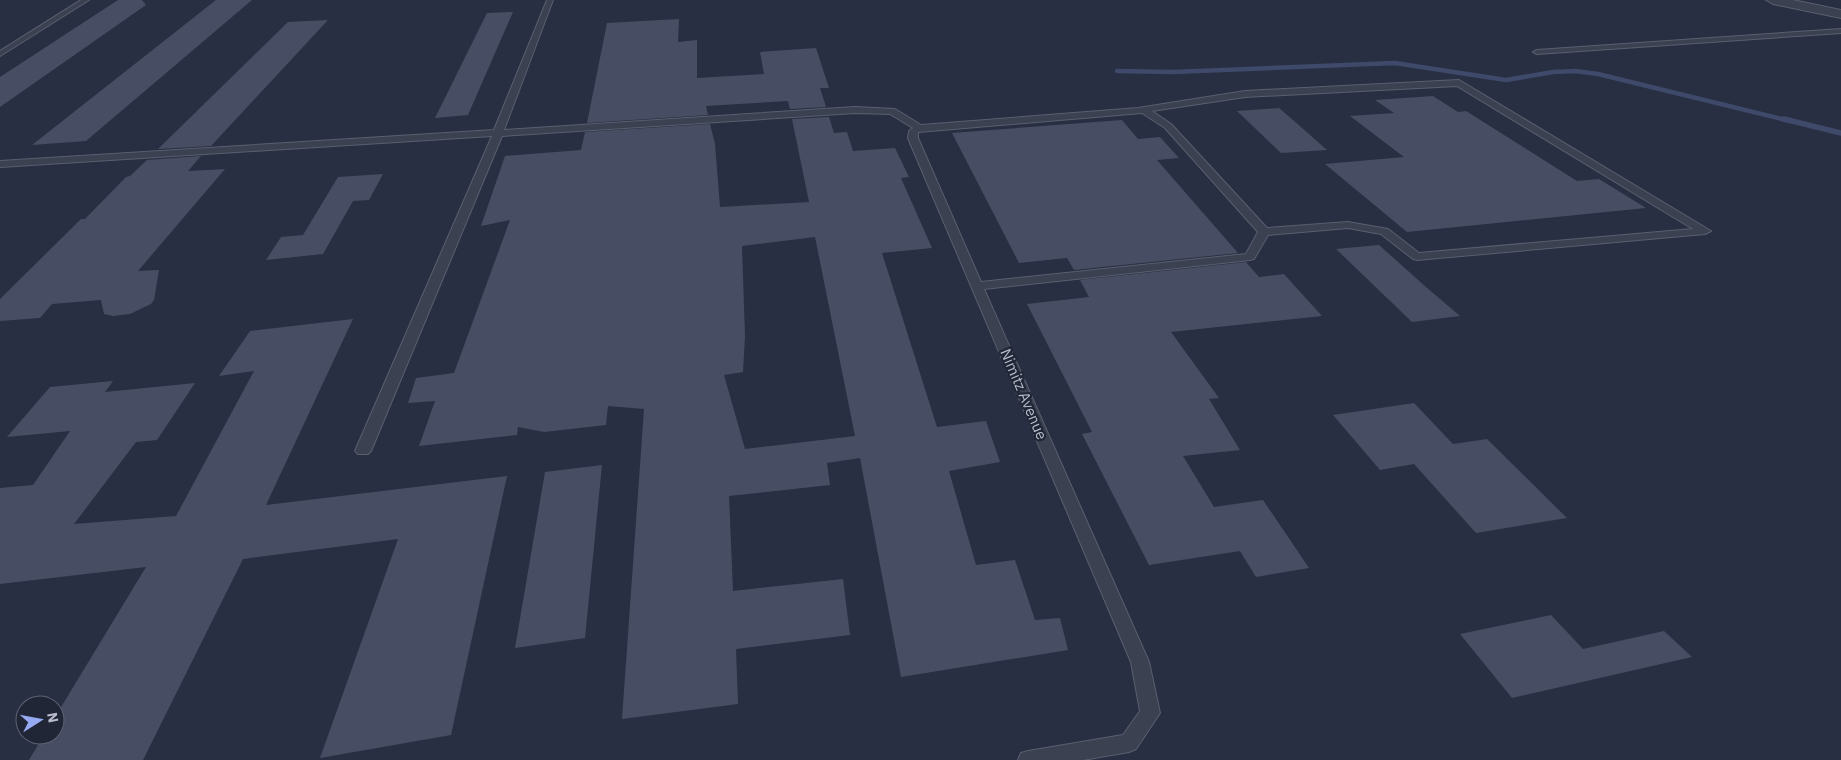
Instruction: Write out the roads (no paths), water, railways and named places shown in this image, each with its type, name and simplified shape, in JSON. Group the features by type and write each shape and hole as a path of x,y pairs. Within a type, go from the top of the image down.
{"street":[{"path":"1773,0 1841,14"}],"lane":[{"path":"0,54 86,0"},
{"path":"363,450 498,133 550,0"},
{"path":"1538,52 1841,31"},
{"path":"0,164 855,110 892,111 919,128 1144,110 1245,94 1459,83 1704,231 1417,258 1384,231 1348,224 1264,232"},
{"path":"1144,110 1168,126 1264,232"},
{"name":"Nimitz Avenue","path":"919,128 914,131 913,138 1140,662 1150,713 1129,743 1028,760"},
{"path":"977,286 1250,257 1264,232"}],"waterway":[{"path":"1117,71 1173,72 1395,63 1506,80 1553,72 1575,71 1598,74 1790,121"},
{"path":"1784,119 1841,133"}]}
